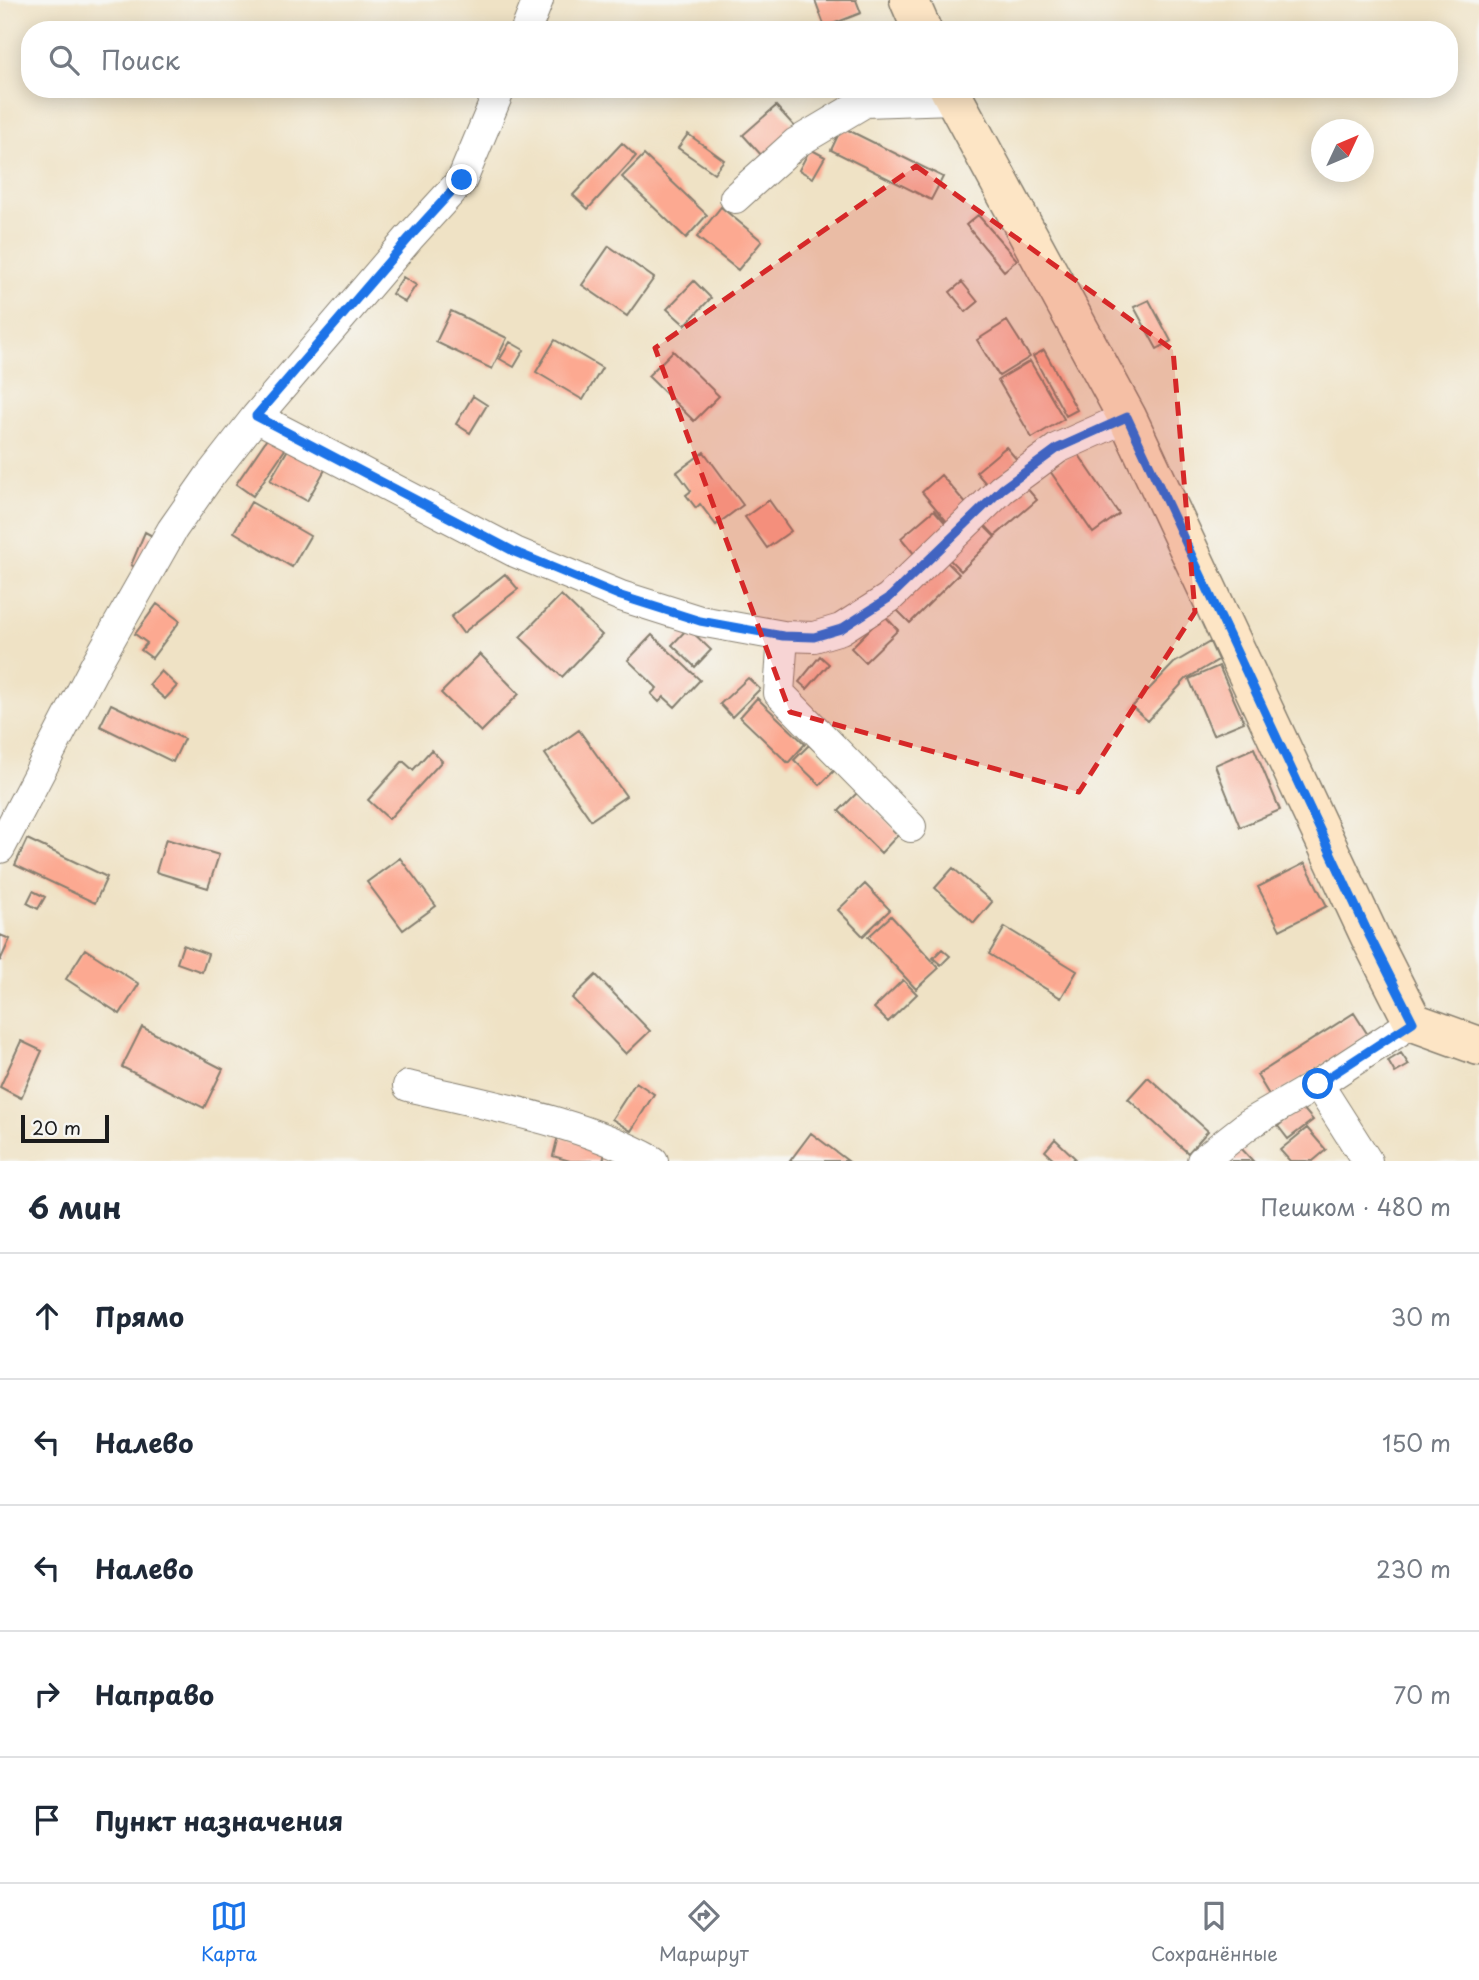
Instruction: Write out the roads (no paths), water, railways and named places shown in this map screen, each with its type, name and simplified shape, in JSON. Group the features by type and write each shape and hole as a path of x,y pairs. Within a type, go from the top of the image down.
{"street":[{"path":"530,21 538,0"},
{"path":"909,0 918,21"},
{"path":"0,848 96,664 172,530 256,416 462,180 496,98"},
{"path":"735,198 796,143 865,102 908,98"},
{"path":"953,98 1127,417 1370,937 1413,1022 1479,1046"},
{"path":"256,416 515,552 621,596 700,621 783,636 814,637 841,629 889,598 1002,489 1058,448 1127,417"},
{"path":"783,636 779,693 911,827"},
{"path":"1202,1161 1249,1124 1318,1084 1413,1022"},
{"path":"1318,1084 1367,1161"},
{"path":"408,1086 557,1123 630,1148 653,1161"}]}
